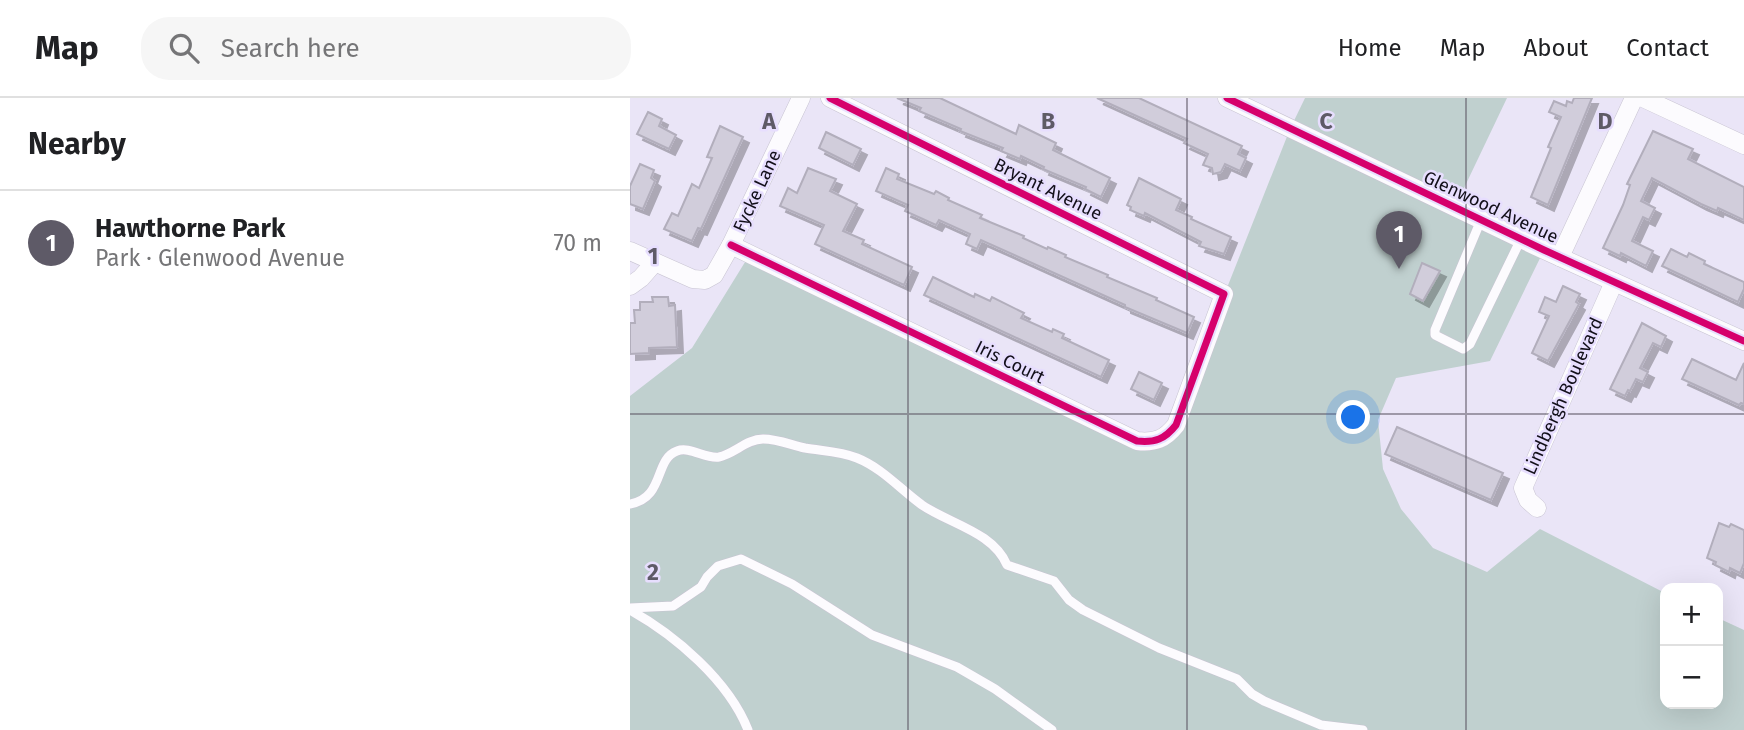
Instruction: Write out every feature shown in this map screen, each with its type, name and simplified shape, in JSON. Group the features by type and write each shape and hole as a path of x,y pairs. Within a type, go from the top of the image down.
{"street":[{"name":"Fycke Lane","path":"655,262 692,278 705,280 714,275 732,245 801,98"},
{"name":"Bryant Avenue","path":"830,98 1224,294 1213,324"},
{"name":"Glenwood Avenue","path":"1227,98 1521,239 1744,341"},
{"path":"1560,257 1634,98"},
{"path":"1643,98 1744,145"},
{"name":"Iris Court","path":"732,245 1137,441 1149,443 1160,440 1176,425 1213,324"},
{"path":"630,251 655,262 630,286"},
{"name":"Lindbergh Boulevard","path":"1537,508 1528,500 1523,488 1614,282"}],"lane":[{"path":"1481,220 1435,330 1436,335 1463,349 1470,344 1521,239"},
{"path":"630,504 640,501 653,491 667,460 681,449 705,457 718,457 759,439 855,457 877,468 925,507 980,535 1002,553 1007,565 1054,581 1069,600 1083,610 1159,648 1237,680 1264,701 1321,725 1363,730"},
{"path":"630,609 673,606 701,587 719,566 741,559 792,584 872,635 957,667 995,689 1052,730"},
{"path":"630,609 692,655 731,699 748,730"}],"shaded area":[{"path":"1305,98 1507,98 1455,207 1544,250 1490,361 1396,378 1378,420 1383,469 1401,509 1433,548 1487,572 1540,529 1660,590 1660,709 1723,709 1723,620 1744,630 1744,730 630,730 630,396 692,348 750,254 1137,441 1169,434 1290,129"}],"building":[{"path":"897,98 940,98 1016,134 1019,125 1056,143 1053,150 1110,178 1101,197 1085,189 1086,187 1043,169 1044,167 1021,156 1020,159 1001,151 1003,148 960,131 961,129 919,111 921,108"},
{"path":"1097,98 1139,98 1242,146 1238,154 1246,158 1240,171 1225,164 1221,172 1213,174 1212,168 1203,165 1208,154 1184,143 1187,139"},
{"path":"1574,98 1592,98 1548,205 1531,197 1561,117 1549,112 1554,101 1566,106 1567,101 1572,103"},
{"path":"648,112 662,119 659,126 676,135 669,149 637,134"},
{"path":"720,126 743,137 701,229 698,228 692,241 664,229 672,213 678,216 692,184 699,188 712,158 707,157"},
{"path":"1653,131 1693,149 1688,159 1744,187 1744,220 1718,208 1717,211 1701,204 1652,178 1641,201 1655,208 1649,220 1643,217 1632,241 1653,251 1646,266 1621,253 1620,256 1603,248 1623,205 1630,185 1627,184"},
{"path":"826,132 861,149 853,165 819,148"},
{"path":"640,164 654,170 651,178 655,181 643,209 630,204 630,186"},
{"path":"808,168 836,179 830,191 857,204 843,231 864,240 862,244 912,267 904,285 815,244 824,225 780,206 788,188 797,193"},
{"path":"886,168 899,174 897,179 934,194 936,191 949,198 948,200 982,215 980,218 1066,255 1065,257 1194,317 1187,333 981,240 977,249 966,244 970,234 939,220 936,225 905,211 908,205 876,191"},
{"path":"1139,178 1181,199 1176,210 1231,237 1224,254 1199,246 1201,242 1145,213 1144,216 1130,210 1131,207 1127,205"},
{"path":"1671,249 1687,257 1689,253 1705,261 1704,264 1744,282 1738,302 1662,266"},
{"path":"1422,263 1440,271 1423,301 1410,294"},
{"path":"933,277 974,297 975,294 990,301 992,297 1024,313 1021,318 1052,332 1053,329 1064,334 1062,338 1109,360 1101,377 924,295"},
{"path":"1563,286 1580,294 1576,302 1579,304 1548,361 1532,353 1549,316 1539,312 1545,297 1556,302"},
{"path":"652,297 668,297 669,306 675,305 677,347 649,348 649,353 630,354 630,323 635,323 634,310 640,310 640,302 653,302"},
{"path":"1642,323 1666,336 1661,347 1653,343 1640,368 1648,372 1643,382 1636,379 1625,396 1610,389"},
{"path":"1692,359 1736,380 1744,363 1744,404 1739,405 1682,379"},
{"path":"1139,372 1162,383 1154,400 1131,389"},
{"path":"1397,427 1503,473 1491,500 1385,454"},
{"path":"1719,523 1729,527 1731,524 1744,530 1744,563 1740,573 1730,568 1729,572 1707,558"}],"cycle path":[{"path":"731,245 1137,441 1159,439 1176,425 1224,294 830,98"},
{"path":"1227,98 1544,250 1744,341"}],"place":[{"name":"Hawthorne Park","path":"1399,269"}]}
